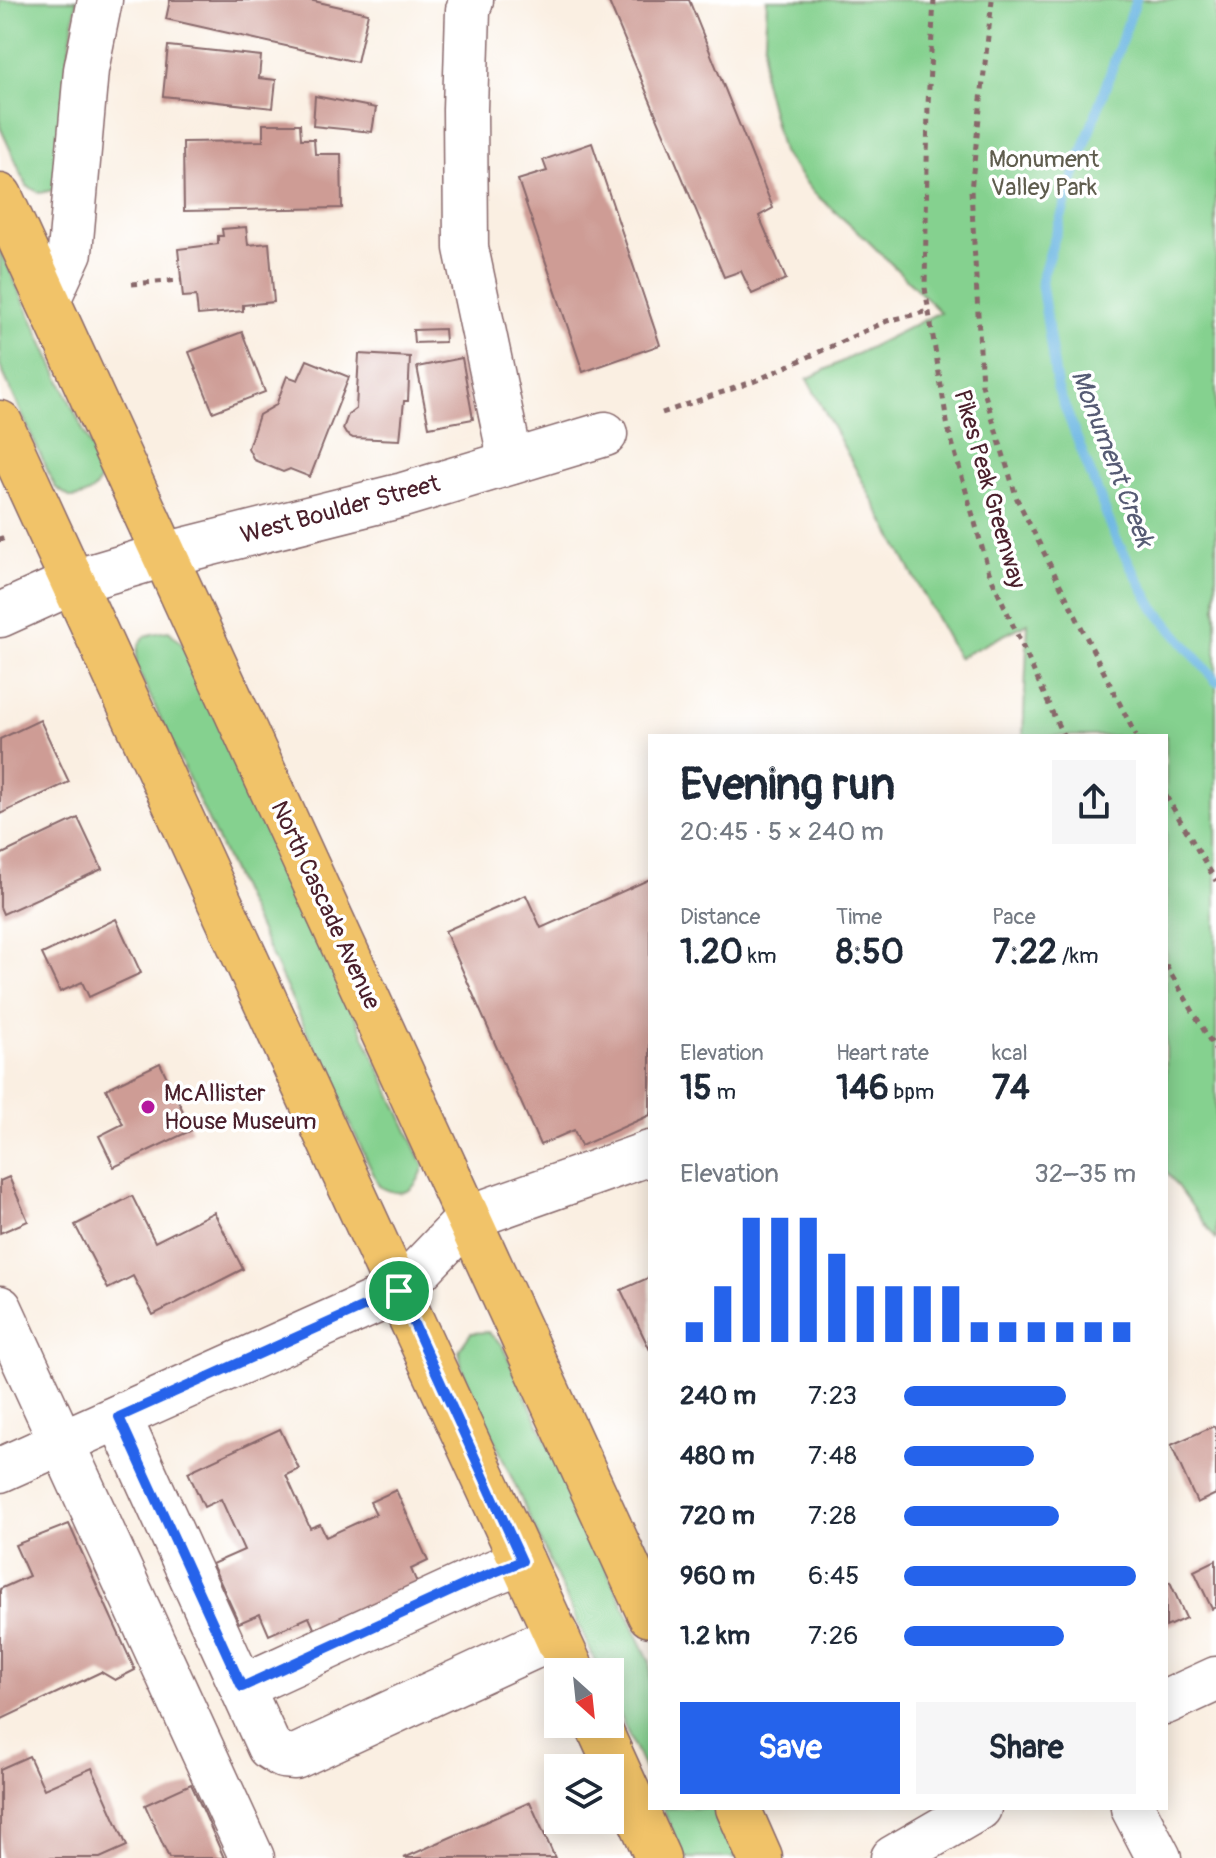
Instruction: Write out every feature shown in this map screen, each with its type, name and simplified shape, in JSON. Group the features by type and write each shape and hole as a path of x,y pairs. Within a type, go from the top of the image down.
{"main road":[{"name":"North Cascade Avenue","path":"0,196 646,1595"},
{"path":"0,423 565,1654"},
{"path":"603,1738 658,1858"},
{"path":"739,1810 760,1858"}],"street":[{"path":"48,300 70,252 86,70 100,0"},
{"path":"471,0 468,10 465,109 466,248 511,462"},
{"name":"West Boulder Street","path":"0,615 73,582 164,555 403,495 605,434"},
{"path":"0,1470 399,1291 470,1217 648,1154"},
{"path":"0,1308 252,1858"},
{"path":"119,1417 269,1747 283,1756 295,1757 565,1654"},
{"path":"242,1687 522,1561"},
{"path":"1168,1701 1216,1679"},
{"path":"893,1858 976,1810"},
{"path":"1134,1810 1159,1858"}],"path":[{"name":"Pikes Peak Greenway","path":"934,0 925,288 948,428 989,572 1062,734"},
{"path":"992,0 971,190 982,385 1017,499 1135,734"},
{"path":"132,284 181,280"},
{"path":"662,413 755,381 887,321 929,311"},
{"path":"1168,799 1216,881"},
{"path":"1168,977 1216,1051"}],"green space":[{"path":"0,0 77,0 68,58 62,179 53,190 40,193 27,186 0,127"},
{"name":"Monument Valley Park","path":"767,0 1216,0 1216,1239 1168,1174 1168,734 1023,734 1028,623 958,658 807,379 940,312 814,193 782,152 763,77"},
{"path":"0,249 101,469 96,486 83,496 71,498 55,487 0,366"},
{"path":"169,631 187,649 424,1166 417,1182 408,1191 395,1192 379,1186 136,666 142,639"},
{"path":"488,1332 502,1345 648,1658 648,1778 624,1725 624,1658 594,1658 462,1369 459,1350 471,1333"},
{"path":"663,1810 719,1810 742,1858 685,1858"}],"building":[{"path":"170,0 309,0 368,13 357,62 166,19"},
{"path":"608,0 689,0 773,208 759,216 786,279 752,294 741,271 724,277"},
{"path":"168,46 261,56 259,78 276,80 273,108 163,96"},
{"path":"315,96 376,108 372,132 313,126"},
{"path":"263,124 300,124 301,139 314,139 315,154 341,154 342,208 184,211 183,142 263,141"},
{"path":"592,143 660,345 583,372 518,180 547,171 543,160"},
{"path":"246,227 248,245 269,243 274,302 243,305 243,311 198,315 196,296 183,297 178,249 218,244 218,236 223,236 222,229"},
{"path":"444,329 445,342 414,343 413,330"},
{"path":"242,332 265,392 213,412 189,352"},
{"path":"359,354 410,357 408,401 404,401 400,440 353,438 343,429 348,415 356,409"},
{"path":"462,358 473,419 429,427 417,367"},
{"path":"307,360 349,377 310,477 290,469 283,472 254,460 248,448 259,415 276,405 287,376 298,380"},
{"path":"40,720 69,782 0,814 0,739"},
{"path":"78,818 102,869 3,914 0,907 0,855"},
{"path":"648,880 648,1116 581,1146 574,1130 540,1145 445,931 526,895 541,928"},
{"path":"116,919 141,973 89,997 82,982 60,992 42,954"},
{"name":"McAllister House Museum","path":"160,1063 192,1130 114,1167 99,1136 123,1124 106,1089"},
{"path":"9,1177 28,1221 0,1233 0,1181"},
{"path":"132,1196 155,1242 214,1212 243,1269 153,1315 133,1276 108,1289 75,1225"},
{"path":"648,1278 648,1346 621,1290"},
{"path":"1214,1426 1216,1494 1197,1503 1171,1445"},
{"path":"280,1429 299,1469 286,1475 310,1528 320,1524 326,1537 376,1514 370,1502 396,1490 428,1561 411,1569 423,1597 321,1644 309,1617 269,1635 260,1614 239,1623 212,1564 244,1550 221,1499 204,1507 188,1472"},
{"path":"69,1524 135,1670 115,1680 101,1672 0,1720 0,1589 29,1576 15,1545"},
{"path":"1216,1560 1216,1607 1212,1609 1194,1571"},
{"path":"1168,1583 1186,1618 1168,1626"},
{"path":"29,1756 44,1789 92,1768 127,1846 100,1858 0,1858 0,1769"},
{"path":"191,1784 224,1858 169,1858 145,1805"},
{"path":"530,1802 555,1858 404,1858"}],"waterway":[{"name":"Monument Creek","path":"1136,0 1041,281 1057,387 1116,539 1154,608 1216,681"}],"place":[{"name":"McAllister House Museum","path":"148,1107"}],"route":[{"path":"399,1291 522,1561 242,1687 119,1417 399,1291"}]}
